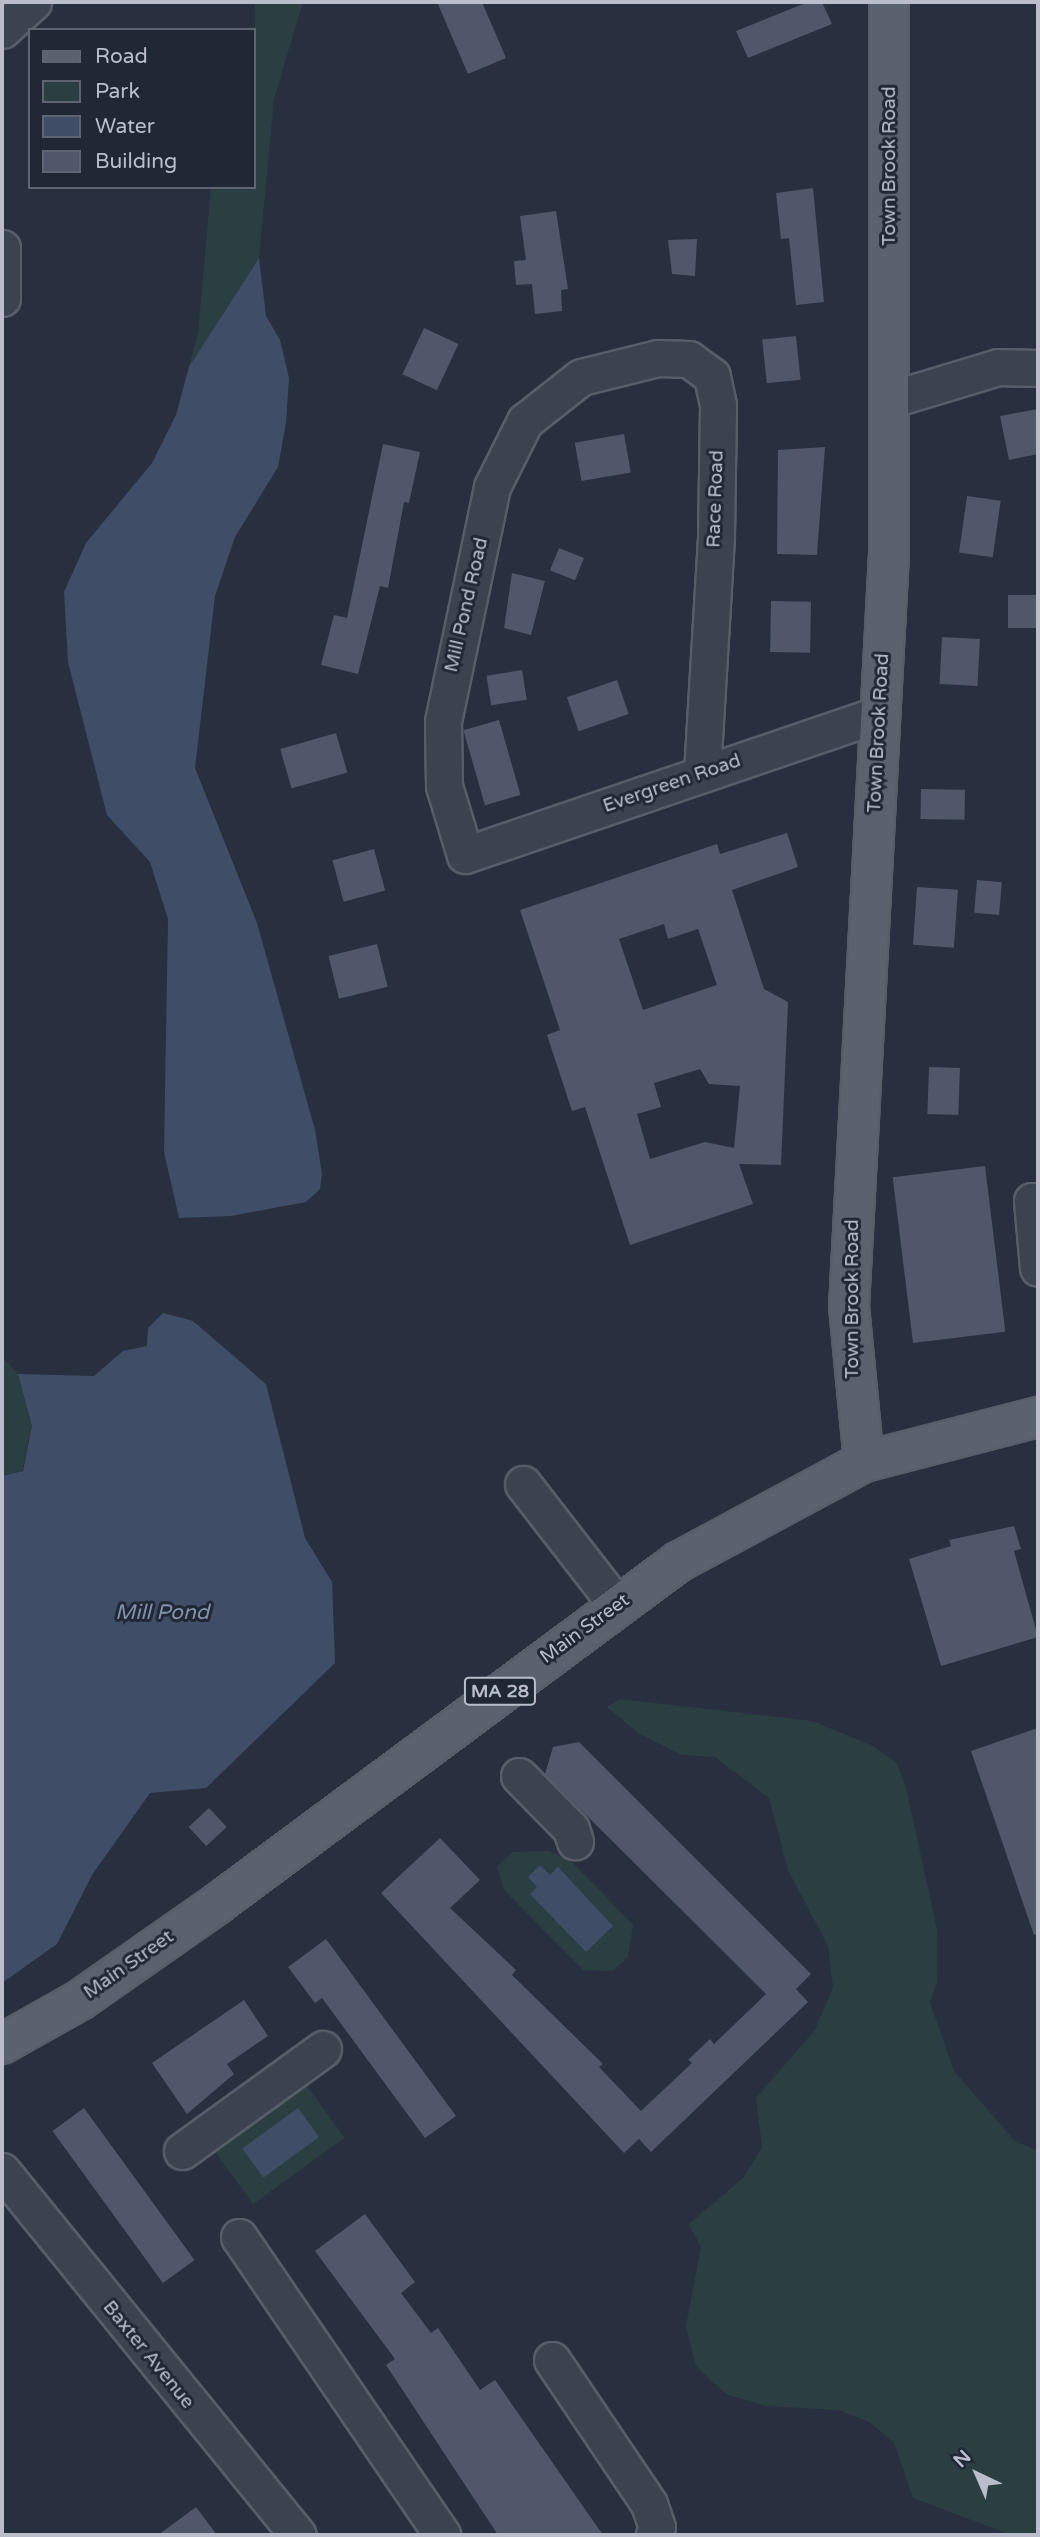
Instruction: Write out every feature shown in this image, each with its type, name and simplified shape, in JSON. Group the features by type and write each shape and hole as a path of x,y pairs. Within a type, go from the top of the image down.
{"main road":[{"name":"Town Brook Road","path":"863,1462 849,1307 889,555 889,2"},
{"name":"Main Street","path":"2,2044 80,2000 250,1881 617,1605 747,1520 863,1462 1038,1417"}],"street":[{"path":"2,30 33,2"},
{"path":"2,248 2,298"},
{"name":"Race Road","path":"571,383 658,358 689,359 712,376 718,405 716,535 702,773"},
{"path":"889,400 998,367 1038,368"},
{"name":"Mill Pond Road","path":"465,855 444,786 443,722 467,600 505,452 525,421 571,383"},
{"name":"Evergreen Road","path":"465,855 880,714"},
{"path":"1035,1201 1038,1268"},
{"path":"523,1484 617,1605"},
{"path":"519,1776 572,1829 575,1841"},
{"path":"182,2151 323,2049"},
{"name":"Baxter Avenue","path":"2,2171 298,2535"},
{"path":"239,2237 442,2535"},
{"path":"552,2360 649,2504 657,2527 654,2535"}],"green space":[{"path":"255,2 303,2 274,99 259,258 189,367 198,333 211,189 256,189"},
{"path":"2,1356 18,1374 32,1425 22,1471 2,1476"},
{"path":"620,1699 812,1721 871,1745 896,1762 906,1787 937,1930 937,1982 930,2002 954,2071 1014,2140 1038,2151 1038,2535 1011,2535 913,2498 894,2442 869,2422 839,2410 765,2406 726,2394 696,2366 686,2326 701,2247 689,2224 744,2177 762,2147 756,2098 815,2030 833,1987 828,1946 788,1870 769,1798 715,1757 682,1755 638,1733 607,1707"},
{"path":"548,1851 569,1859 633,1925 628,1957 613,1971 583,1970 504,1890 497,1867 513,1852"},
{"path":"304,2082 345,2138 253,2204 213,2148"}],"water":[{"path":"259,258 266,316 280,340 289,378 286,423 278,467 235,537 215,596 195,768 257,923 315,1130 322,1174 320,1189 306,1202 231,1216 179,1218 164,1152 168,919 150,862 107,815 68,662 64,592 86,543 152,463 176,415 189,367"},
{"name":"Mill Pond","path":"163,1313 193,1321 266,1384 305,1538 332,1582 335,1663 206,1788 150,1793 92,1875 57,1944 2,1983 2,1476 23,1471 32,1426 18,1374 94,1376 123,1351 147,1346 148,1328"},
{"path":"540,1865 550,1875 558,1867 613,1926 586,1952 530,1894 537,1887 528,1877"},
{"path":"298,2108 319,2137 263,2178 242,2149"}],"building":[{"path":"437,2 482,2 506,58 468,74"},
{"path":"808,2 822,2 832,24 748,58 736,31"},
{"path":"813,188 824,302 796,305 789,238 781,239 776,193"},
{"path":"556,211 568,289 561,290 562,311 535,314 532,284 516,285 514,261 526,260 520,216"},
{"path":"697,239 695,276 672,274 668,240"},
{"path":"424,328 458,344 437,390 402,374"},
{"path":"796,336 801,380 767,383 762,340"},
{"path":"1038,409 1038,454 1009,460 1000,416"},
{"path":"624,434 631,472 582,481 575,443"},
{"path":"383,444 420,452 409,503 404,502 388,588 380,586 358,674 321,665 334,615 347,618"},
{"path":"825,447 817,555 777,554 778,450"},
{"path":"967,496 1001,501 993,557 959,552"},
{"path":"559,548 584,558 575,580 550,570"},
{"path":"512,573 545,581 531,635 504,628"},
{"path":"1008,595 1038,595 1038,628 1008,628"},
{"path":"771,601 811,602 810,653 770,652"},
{"path":"942,637 980,639 977,686 940,684"},
{"path":"522,670 527,700 491,705 486,676"},
{"path":"617,680 629,714 579,731 567,697"},
{"path":"499,720 520,795 485,805 463,730"},
{"path":"336,733 347,772 292,788 280,749"},
{"path":"921,789 965,790 964,820 920,819"},
{"path":"787,833 798,867 732,890 764,989 788,1002 781,1165 739,1164 753,1204 630,1245 585,1107 572,1111 547,1035 560,1030 520,910 717,844 720,854","holes":["664,924 668,939 698,929 717,985 643,1010 619,939","700,1069 709,1084 740,1086 734,1148 705,1142 650,1159 637,1114 661,1107 654,1083"]},
{"path":"374,849 385,891 344,902 332,860"},
{"path":"977,880 1002,882 999,915 974,913"},
{"path":"917,887 958,890 954,948 913,945"},
{"path":"377,944 388,987 339,999 328,956"},
{"path":"929,1067 960,1068 958,1115 927,1114"},
{"path":"985,1166 1005,1332 913,1343 893,1177"},
{"path":"1014,1526 1021,1549 1014,1551 1038,1637 941,1666 909,1559 951,1546 949,1540"},
{"path":"1038,1728 1038,1934 1034,1935 971,1751"},
{"path":"579,1742 811,1974 796,1989 808,2002 651,2152 639,2139 624,2153 381,1893 440,1838 480,1880 450,1908 516,1970 512,1975 603,2064 599,2067 641,2111 692,2063 688,2060 710,2039 714,2044 766,1994 545,1774 553,1747"},
{"path":"209,1808 227,1827 206,1846 189,1827"},
{"path":"326,1939 456,2116 425,2138 322,1998 315,2003 288,1967"},
{"path":"244,2000 268,2036 227,2064 234,2074 187,2114 152,2063"},
{"path":"84,2108 195,2260 163,2283 52,2131"},
{"path":"365,2214 415,2282 401,2293 431,2333 438,2328 480,2390 495,2380 603,2535 498,2535 386,2365 395,2359 315,2251"},
{"path":"196,2507 217,2535 158,2535"}]}
